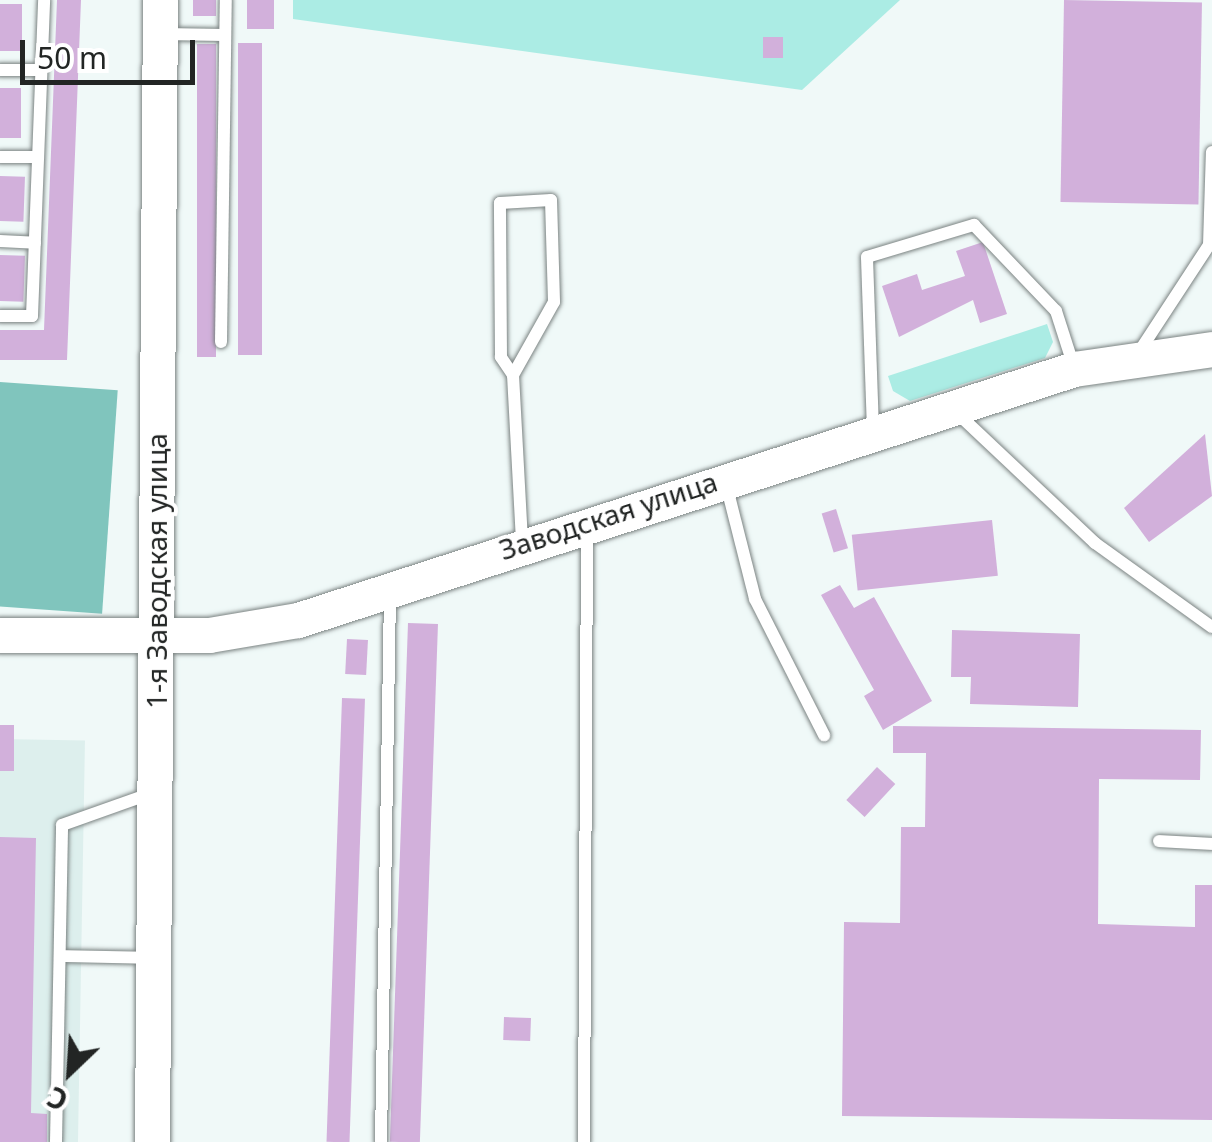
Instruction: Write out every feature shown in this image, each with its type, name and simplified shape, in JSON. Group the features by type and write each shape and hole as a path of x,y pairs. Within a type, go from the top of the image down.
{"main road":[{"name":"1-я Заводская улица","path":"152,1142 160,17"},
{"name":"Заводская улица","path":"0,635 157,638 298,620 390,594 522,541 1074,369 1212,350"}],"lane":[{"path":"0,316 32,316 44,0"},
{"path":"221,342 226,0"},
{"path":"160,17 225,35"},
{"path":"0,70 41,70"},
{"path":"1132,361 1209,245 1212,152"},
{"path":"0,157 38,157"},
{"path":"513,375 554,302 550,200 500,203 501,357 513,375 522,541"},
{"path":"874,430 867,257 974,225 1056,311 1074,369"},
{"path":"0,242 35,243"},
{"path":"950,407 1096,543 1212,627"},
{"path":"724,477 755,598 824,735"},
{"path":"584,1142 587,520"},
{"path":"381,1142 390,594"},
{"path":"56,1142 62,825 156,792"},
{"path":"1159,841 1212,844"},
{"path":"60,956 154,958"}],"shaded area":[{"path":"293,0 900,0 802,90 293,19"},
{"path":"1047,324 1053,342 1045,358 910,401 893,391 888,376"},
{"path":"0,382 118,390 102,614 0,607"},
{"path":"0,739 85,740 78,1142 0,1142"}],"building":[{"path":"57,0 81,0 67,360 0,360 0,330 44,330"},
{"path":"193,0 216,0 216,16 193,16"},
{"path":"247,0 274,0 274,29 247,29"},
{"path":"1064,0 1202,2 1198,204 1060,202"},
{"path":"0,4 22,4 22,51 0,51"},
{"path":"763,37 783,37 783,58 763,58"},
{"path":"238,43 262,43 262,355 238,355"},
{"path":"197,44 216,44 216,357 197,357"},
{"path":"0,88 21,88 21,138 0,138"},
{"path":"0,176 25,177 23,222 0,221"},
{"path":"983,242 1007,314 980,323 973,300 899,337 882,286 917,274 922,290 965,276 956,251"},
{"path":"0,255 25,256 23,302 0,301"},
{"path":"1205,434 1212,496 1149,542 1124,508"},
{"path":"836,509 848,548 834,553 822,513"},
{"path":"992,520 998,576 858,590 852,535"},
{"path":"840,585 854,608 874,597 932,701 883,730 864,696 874,690 821,595"},
{"path":"408,623 438,624 420,1142 390,1142"},
{"path":"952,630 1080,634 1078,707 970,704 971,677 951,677"},
{"path":"347,639 368,640 366,675 345,674"},
{"path":"342,698 365,699 350,1142 327,1142"},
{"path":"0,725 14,725 14,771 0,771"},
{"path":"893,726 1201,730 1200,780 1099,779 1098,924 1195,927 1195,885 1212,885 1212,1120 842,1116 844,922 900,923 901,827 925,827 926,753 893,753"},
{"path":"877,767 895,784 865,817 846,800"},
{"path":"0,837 36,838 31,1113 47,1114 47,1142 0,1142"},
{"path":"504,1017 531,1018 530,1041 503,1040"}]}
